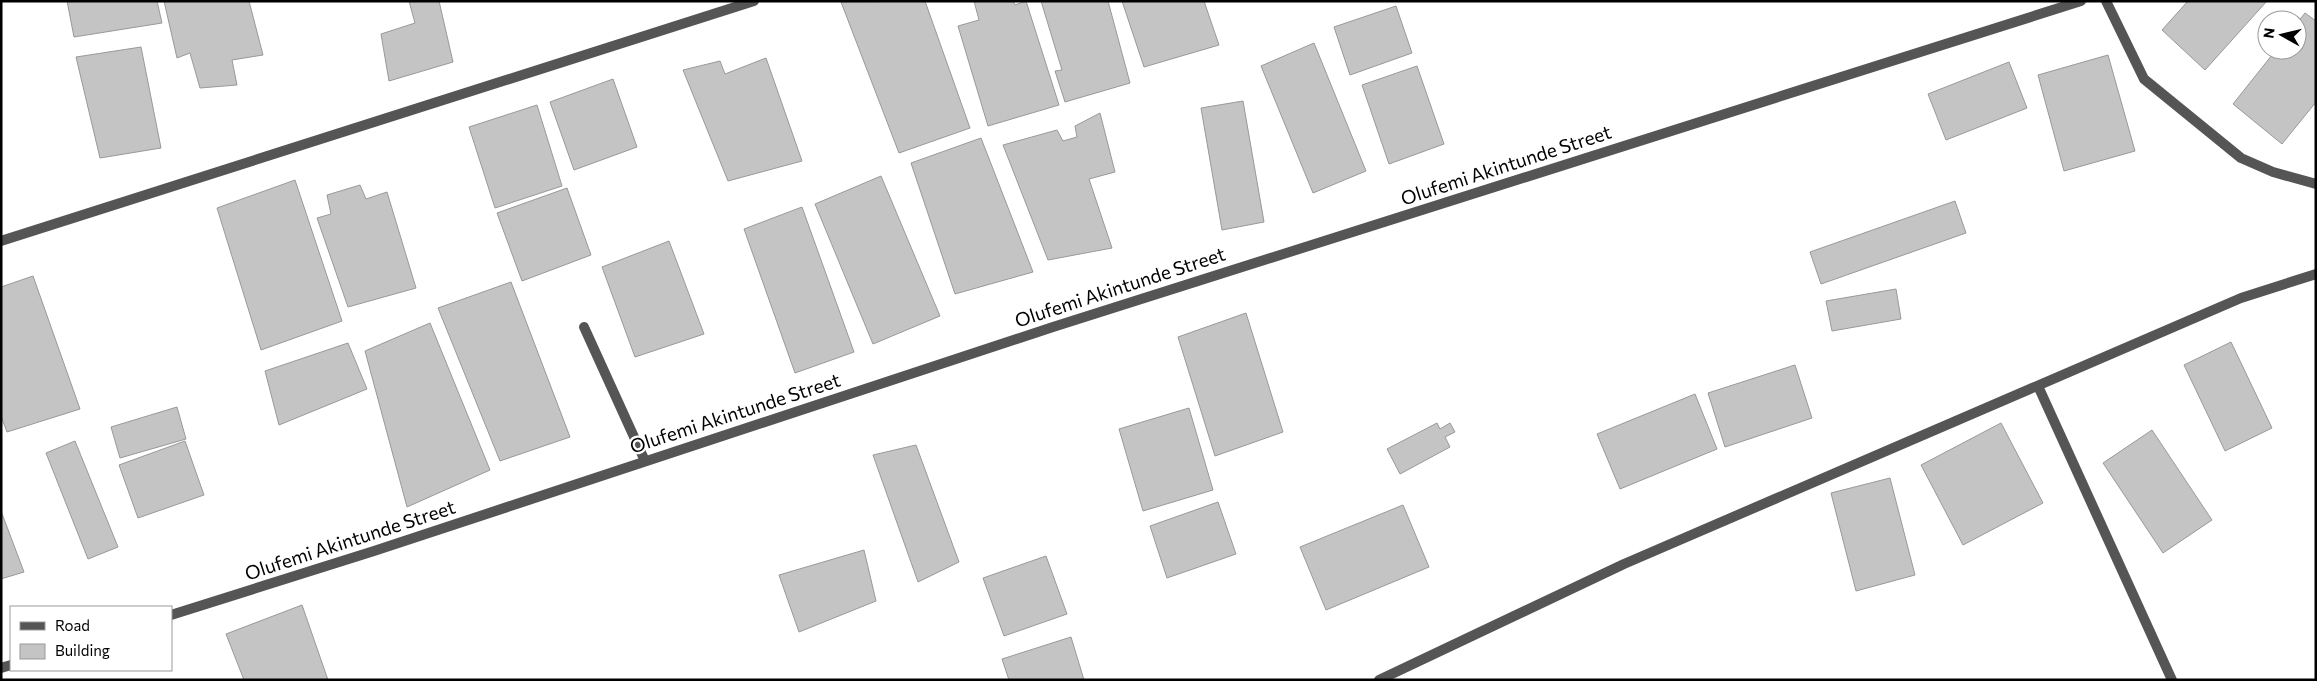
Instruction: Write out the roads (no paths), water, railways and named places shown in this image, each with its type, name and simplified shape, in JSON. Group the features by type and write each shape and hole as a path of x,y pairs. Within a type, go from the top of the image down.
{"street":[{"path":"1,241 754,1"},
{"name":"Olufemi Akintunde Street","path":"172,615 384,548 1053,327 2082,1"},
{"path":"2106,1 2144,79 2241,158 2274,172 2316,184"},
{"path":"1379,680 1624,564 2241,298 2316,274"},
{"path":"584,327 645,461"},
{"path":"2038,386 2172,680"}]}
